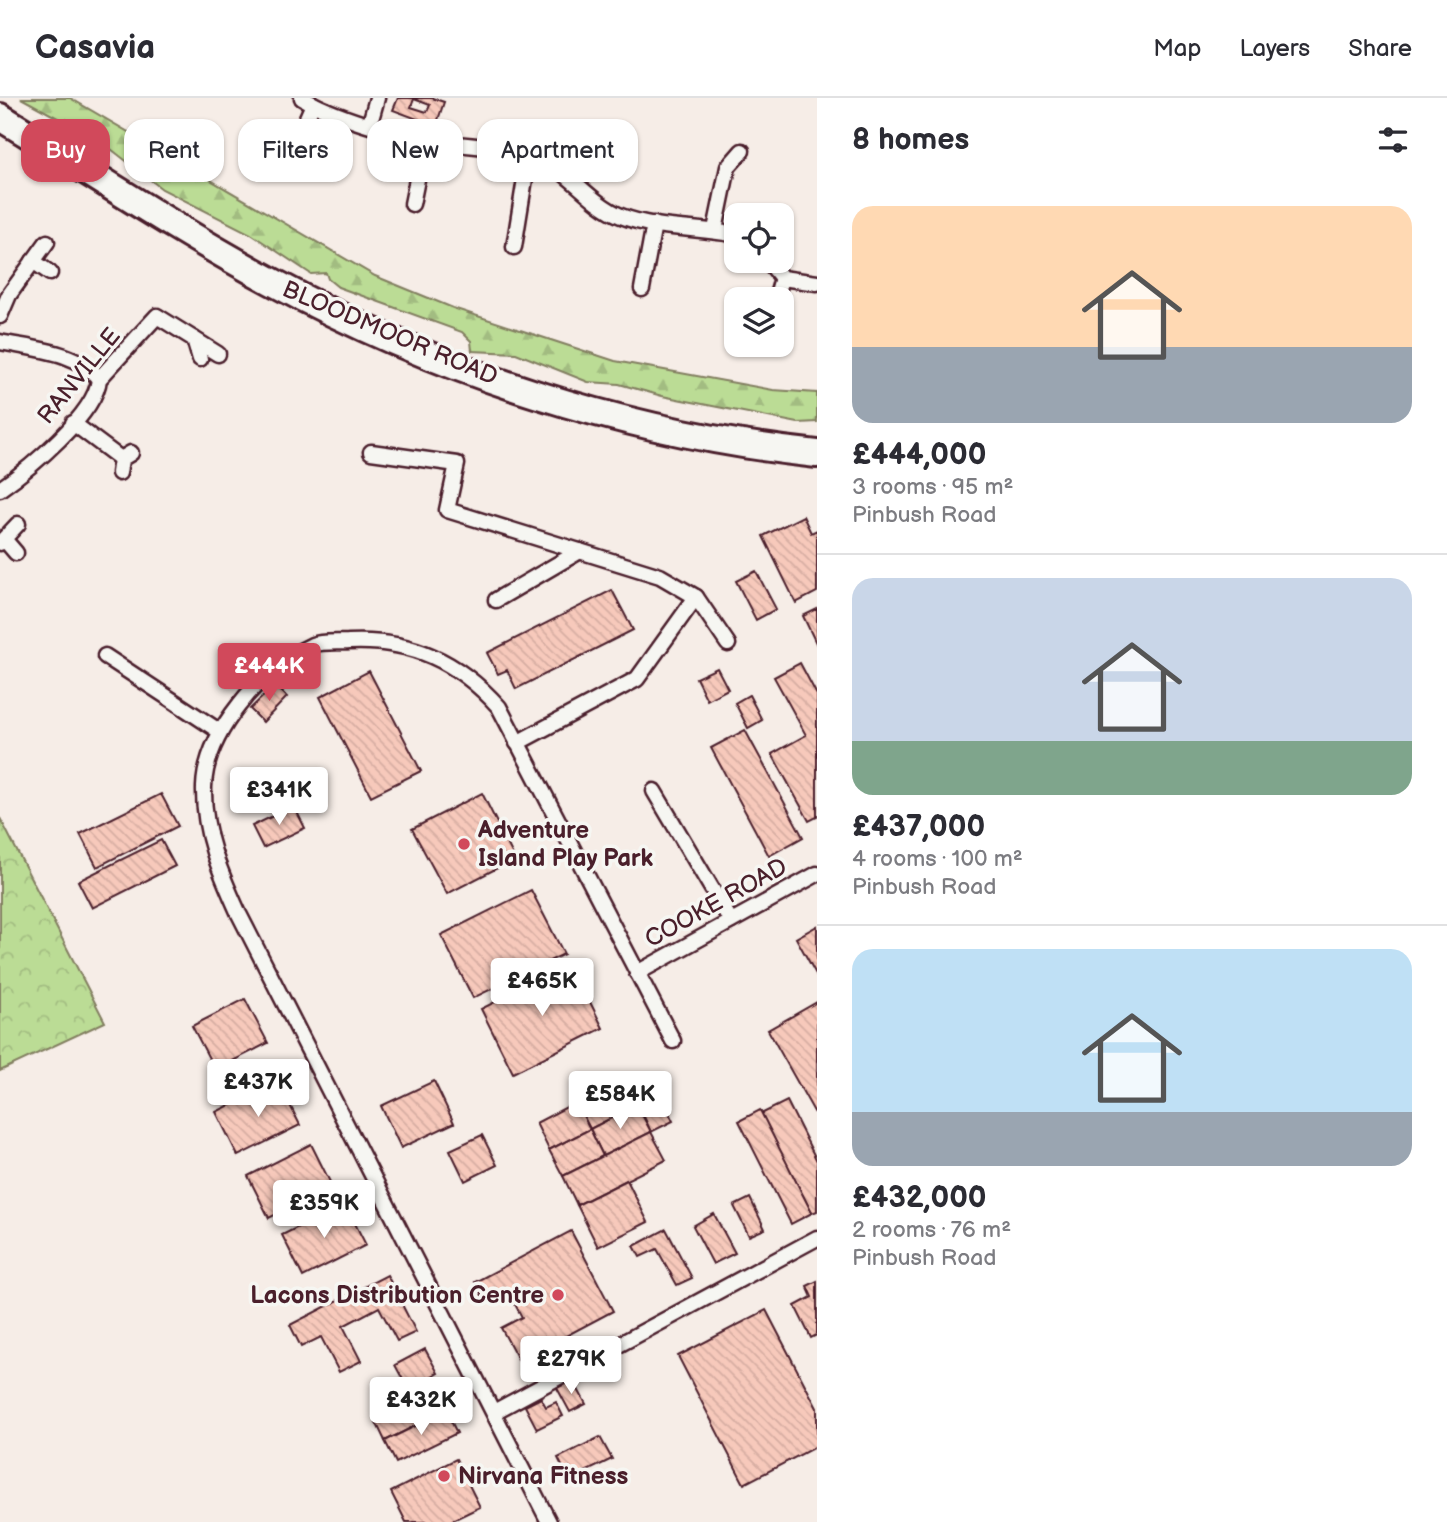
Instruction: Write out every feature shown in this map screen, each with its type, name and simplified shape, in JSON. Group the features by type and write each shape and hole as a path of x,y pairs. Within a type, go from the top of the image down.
{"highway":[{"name":"BLOODMOOR ROAD","path":"0,117 270,281 372,331 438,358 584,407 698,436 817,454"}],"street":[{"path":"371,119 377,98"},
{"path":"302,119 308,101 367,122"},
{"path":"715,230 728,167 742,150"},
{"path":"412,204 416,182"},
{"path":"498,245 519,248 526,182"},
{"path":"573,182 606,208 622,216 654,224 724,232"},
{"path":"642,289 654,224"},
{"path":"0,316 9,295 47,242"},
{"path":"33,261 50,273"},
{"path":"778,273 782,278 817,283"},
{"path":"779,287 782,278"},
{"name":"RANVILLE","path":"0,489 74,423 98,392 99,379 158,316 218,354"},
{"path":"194,339 200,359"},
{"path":"0,342 58,354 90,367 99,379"},
{"path":"74,423 124,462"},
{"path":"371,452 457,464 447,510 660,576 696,597 728,644"},
{"path":"16,553 2,541 18,524"},
{"path":"496,600 580,551"},
{"path":"517,743 638,679 696,597"},
{"path":"549,1522 239,914 213,855 206,820 204,786 219,731 257,682 314,644 376,640 439,657 463,672 499,707 673,1041"},
{"path":"106,656 219,731"},
{"path":"654,791 731,921"},
{"name":"COOKE ROAD","path":"637,973 817,874"},
{"path":"494,1412 817,1238"}],"green space":[{"path":"21,98 70,98 106,119 60,119"},
{"path":"110,121 124,130 124,159 110,148"},
{"path":"153,182 214,182 375,276 453,308 615,361 773,390 817,393 817,422 798,423 662,396 619,384 588,382 516,353 472,351 471,341 462,332 338,287 328,279 326,273 311,274 251,234"},
{"path":"0,818 105,1022 0,1071"}],"building":[{"path":"398,98 432,98 444,102 438,119 417,119 393,110","holes":["414,99 430,105 427,112 411,107"]},
{"path":"803,516 811,533 817,530 817,592 796,603 763,536"},
{"path":"756,571 776,609 756,620 736,581"},
{"path":"612,590 633,630 516,689 507,670 498,674 487,653"},
{"path":"817,609 817,645 803,616"},
{"path":"800,663 817,695 817,817 809,821 772,754 806,735 774,677"},
{"path":"717,668 728,689 707,700 696,678"},
{"path":"369,671 421,771 371,796 320,697"},
{"path":"275,685 287,697 263,722 250,709"},
{"path":"749,695 762,720 748,728 735,703"},
{"path":"745,730 803,837 769,856 711,748"},
{"name":"Adventure Island Play Park","path":"482,793 515,859 447,894 412,829"},
{"path":"161,794 178,826 97,867 80,834"},
{"path":"294,806 305,828 263,848 252,826"},
{"path":"161,840 175,866 92,908 78,881"},
{"path":"531,890 564,954 473,998 441,935"},
{"path":"817,926 817,976 796,938"},
{"path":"571,964 603,1028 513,1073 481,1009"},
{"path":"245,999 268,1043 215,1070 192,1026"},
{"path":"817,1002 817,1117 768,1030"},
{"path":"624,1078 637,1105 590,1129 576,1102"},
{"path":"278,1081 300,1125 238,1156 216,1112"},
{"path":"434,1081 454,1123 401,1148 381,1106"},
{"path":"661,1097 673,1121 651,1132 640,1108"},
{"path":"787,1101 817,1161 817,1211 812,1213 761,1114"},
{"path":"576,1102 590,1129 549,1150 536,1123"},
{"path":"637,1105 651,1132 603,1156 590,1129"},
{"path":"760,1110 812,1213 791,1224 739,1121"},
{"path":"590,1129 603,1156 563,1176 549,1150"},
{"path":"651,1132 666,1160 577,1205 563,1176"},
{"path":"482,1135 497,1165 465,1181 450,1150"},
{"path":"311,1144 332,1186 269,1218 248,1176"},
{"path":"627,1180 648,1222 598,1247 577,1205"},
{"path":"750,1198 765,1229 749,1236 734,1206"},
{"path":"345,1204 366,1245 303,1277 282,1235"},
{"path":"714,1214 735,1253 713,1264 693,1226"},
{"path":"666,1229 692,1278 677,1285 657,1249 640,1257 634,1246"},
{"name":"Lacons Distribution Centre","path":"571,1231 613,1311 519,1361 501,1328 522,1317 507,1290 485,1301 475,1282"},
{"path":"387,1275 416,1332 397,1341 379,1307 343,1326 361,1361 339,1372 321,1337 301,1347 290,1325"},
{"path":"817,1281 817,1335 811,1338 795,1306 812,1297 807,1286"},
{"path":"766,1310 817,1408 817,1446 744,1484 678,1356"},
{"path":"425,1349 438,1373 408,1389 395,1365"},
{"path":"573,1380 586,1404 570,1412 557,1388"},
{"path":"541,1398 546,1407 556,1402 563,1416 537,1429 525,1406"},
{"path":"422,1399 431,1418 385,1441 376,1422"},
{"path":"446,1411 457,1433 396,1463 385,1441"},
{"path":"600,1437 612,1459 569,1480 558,1458"},
{"name":"Nirvana Fitness","path":"456,1459 480,1507 449,1522 406,1522 391,1492"}],"place":[{"name":"Adventure Island Play Park","path":"464,844"},
{"name":"Lacons Distribution Centre","path":"558,1295"},
{"name":"Nirvana Fitness","path":"444,1476"}]}
